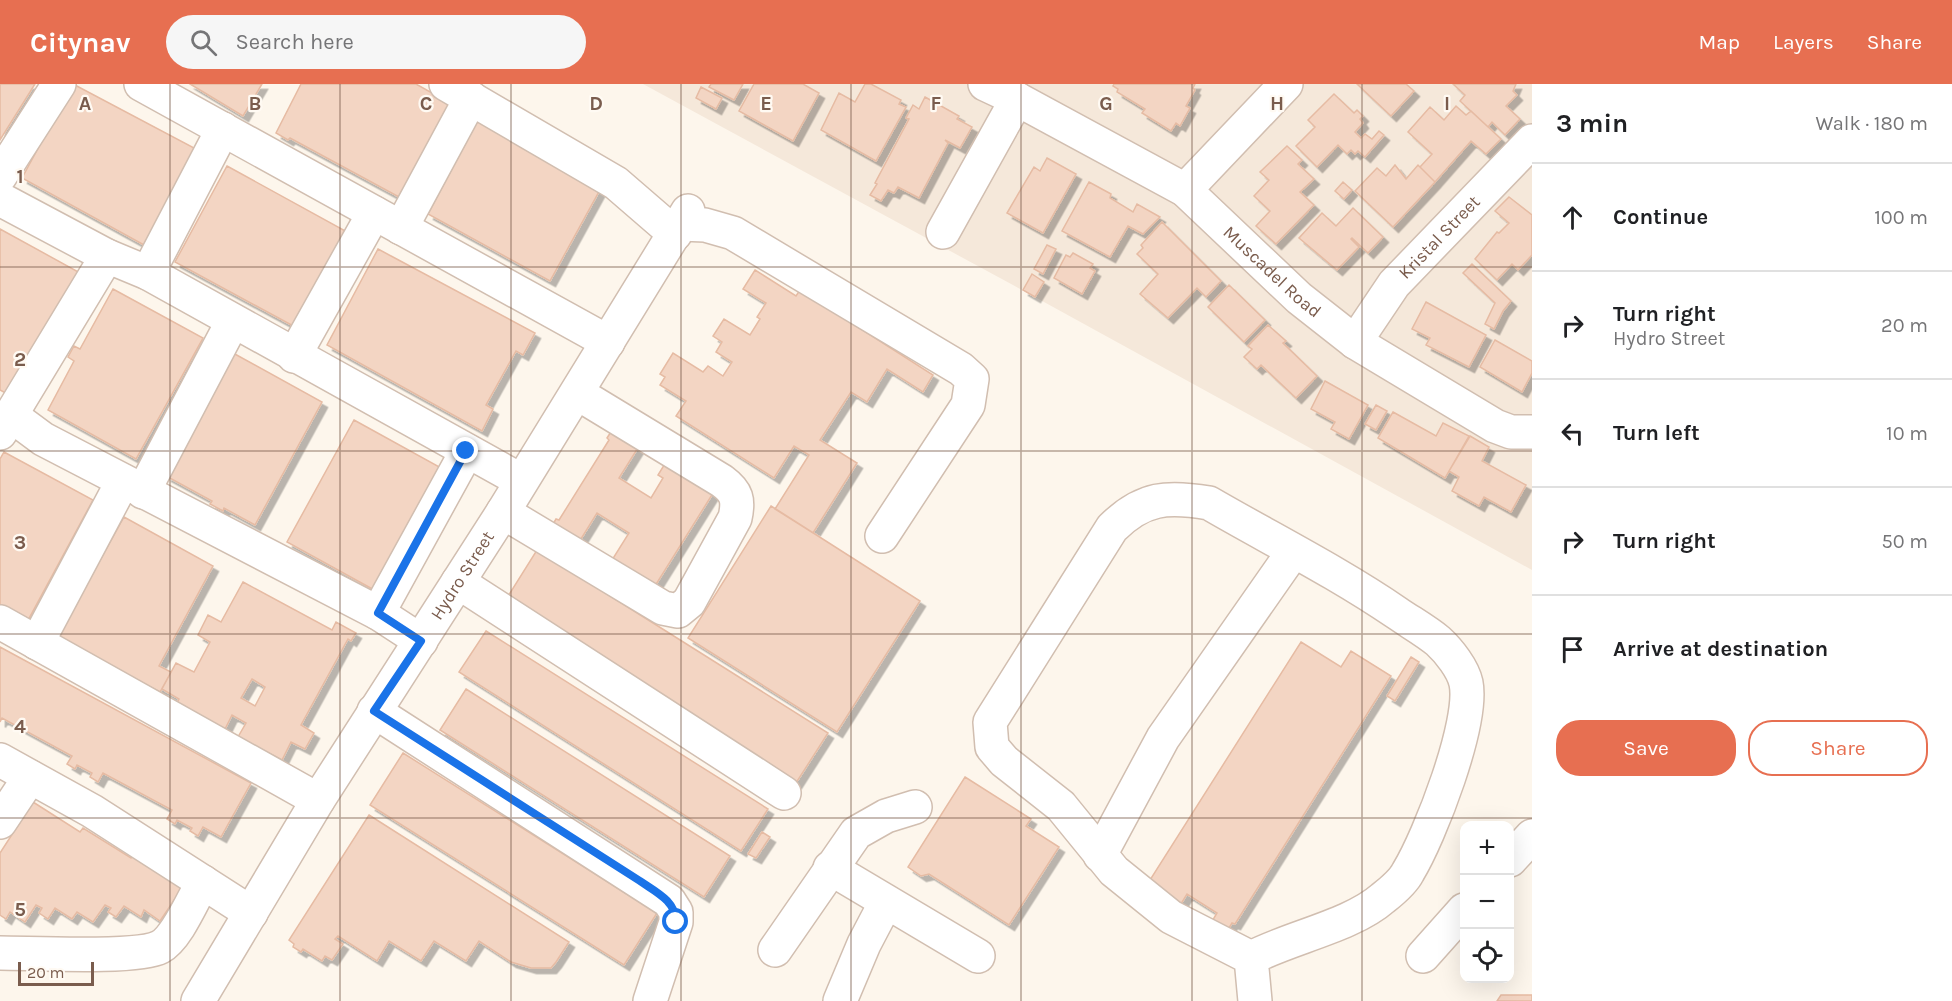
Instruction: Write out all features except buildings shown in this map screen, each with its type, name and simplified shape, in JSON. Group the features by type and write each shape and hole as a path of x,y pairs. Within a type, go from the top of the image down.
{"street":[{"path":"0,176 60,84"},
{"path":"141,84 608,342"},
{"name":"Muscadel Road","path":"985,84 1185,190 1299,298 1355,342 1496,426 1510,432 1532,432"},
{"path":"1185,190 1286,84"},
{"path":"294,356 387,220 458,91 681,223 705,225 734,233 961,369 972,379 968,405 882,536"},
{"path":"943,232 1017,99"},
{"path":"148,273 223,129"},
{"name":"Kristal Street","path":"1355,342 1394,284 1532,141"},
{"path":"0,199 107,256 148,273 520,480"},
{"name":"Hydro Street","path":"198,1001 318,800 503,512 520,480 578,393 681,223"},
{"path":"107,256 6,425 43,439 378,613 421,641"},
{"path":"37,643 233,321"},
{"path":"503,512 663,609 678,610 690,602 735,518 738,504 733,489 578,393"},
{"path":"378,613 466,451"},
{"path":"1186,499 1209,503 1370,595 1438,642 1456,663 1466,683 1464,724 1458,750 1430,828 1408,873 1382,899 1367,909 1251,958 1171,917 1114,871 1061,806 1004,761 992,747 990,722 1112,528 1126,514 1140,506 1161,500 1186,499"},
{"path":"1100,855 1163,738 1293,552"},
{"path":"458,582 784,793"},
{"path":"0,622 318,800"},
{"path":"374,711 669,901 676,912 676,922 650,1001"},
{"path":"0,760 92,811 251,913"},
{"path":"0,822 30,777"},
{"path":"775,950 856,833 886,816 915,807"},
{"path":"1514,856 1532,836"},
{"path":"830,868 978,956"},
{"path":"0,953 119,952 161,946 171,938 203,882"},
{"path":"840,1001 864,944 886,902"},
{"path":"1423,956 1460,914"},
{"path":"1251,958 1255,1001"}],"shaded area":[{"path":"643,84 1532,84 1532,570 1044,302"}],"route":[{"path":"466,451 378,613 421,641 374,711 669,901 676,912 676,922"}]}
